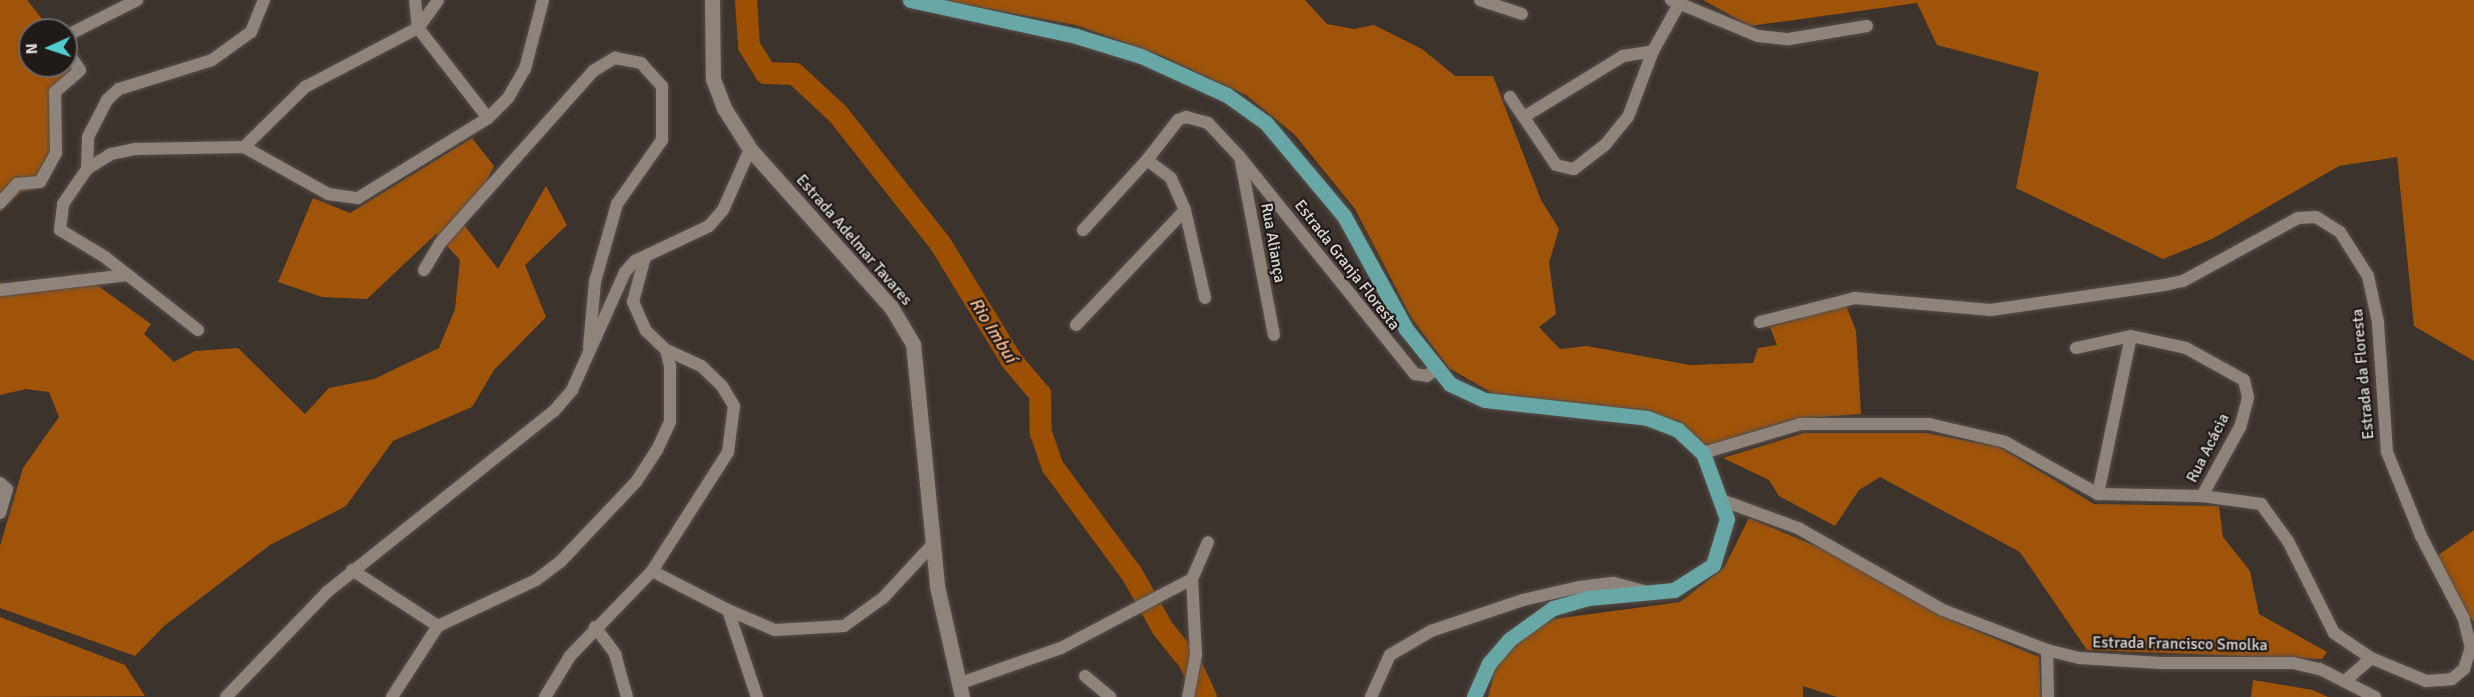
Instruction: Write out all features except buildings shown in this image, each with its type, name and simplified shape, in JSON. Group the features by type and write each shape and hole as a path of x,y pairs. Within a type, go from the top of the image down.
{"main road":[{"path":"909,0 1141,56 1237,102 1266,123 1344,216 1406,329 1450,384 1485,400 1647,418 1678,430 1703,453 1724,501 1726,536 1713,565 1674,590 1587,598 1530,621 1489,663 1474,697"}],"street":[{"path":"78,30 137,0"},
{"path":"87,169 88,137 107,100 135,83 212,60 251,32 264,0"},
{"path":"415,0 418,28 488,118"},
{"path":"244,147 305,87 418,28 438,0"},
{"path":"198,330 128,275 60,230 63,204 87,169 111,154 135,149 244,147 343,200 358,198 488,118 508,98 525,69 543,0"},
{"name":"Estrada Adelmar Tavares","path":"712,0 713,79 750,149 909,333 934,543 960,691"},
{"path":"1480,0 1522,14"},
{"path":"1510,97 1527,115 1556,165 1574,169 1605,145 1628,117 1653,51 1675,2 1758,36 1789,39 1867,26"},
{"path":"1527,115 1623,56 1653,51"},
{"path":"424,270 440,243 593,71 615,58 641,63 662,86 662,140 616,204 595,282 588,357"},
{"path":"0,203 17,184 40,182 56,153 55,92 71,78"},
{"name":"Estrada Granja Floresta","path":"1147,160 1178,120 1186,117 1208,123 1239,156 1394,352 1415,374 1427,376 1436,369"},
{"path":"226,697 352,570 554,411 588,357 616,286 635,261 709,226 723,210 750,149"},
{"name":"Rua Aliança","path":"1239,156 1274,335"},
{"path":"1083,230 1147,160 1171,178 1185,210 1205,298"},
{"path":"1076,325 1185,210"},
{"name":"Estrada da Floresta","path":"1703,453 1800,424 1929,424 2005,442 2097,494 2202,496 2261,504 2273,516 2323,618 2334,633 2371,658 2426,681 2452,679 2469,671 2471,648 2464,619 2421,536 2387,452 2378,322 2368,276 2340,232 2316,217 2298,218 2184,281 2164,285 1990,310 1855,298 1760,322"},
{"path":"545,697 570,656 652,571 702,497 734,430 734,406 722,386 701,366 666,350 646,331 633,302 645,257"},
{"path":"0,290 128,275"},
{"path":"2097,494 2132,336"},
{"name":"Rua Acácia","path":"2076,348 2132,336 2214,360 2248,389 2240,427 2202,496"},
{"path":"392,697 438,626 536,580 561,561 636,482 670,422 666,350"},
{"path":"0,483 7,489 0,513"},
{"name":"Estrada Francisco Smolka","path":"1724,501 1798,528 1943,610 2047,650 2079,658 2162,663 2293,663 2346,680 2375,697"},
{"path":"1188,697 1196,655 1192,579 1208,542"},
{"path":"652,571 728,610 775,630 844,626 883,598 934,543"},
{"path":"352,570 438,626"},
{"path":"960,691 1061,648 1192,579"},
{"path":"1371,697 1390,655 1453,623 1579,588 1614,583 1650,592"},
{"path":"728,610 757,697"},
{"path":"596,627 615,654 627,697"},
{"path":"2047,650 2048,697"},
{"path":"2346,680 2371,658"},
{"path":"1084,676 1110,697"}],"shaded area":[{"path":"0,0 27,0 41,18 18,18 18,78 71,78 58,90 61,154 44,187 21,192 0,212"},
{"path":"940,0 1305,0 1327,24 1354,29 1374,25 1422,49 1455,76 1493,76 1541,200 1559,229 1549,263 1556,314 1539,327 1560,349 1587,346 1690,365 1753,363 1758,348 1777,345 1770,327 1846,305 1856,331 1861,414 1794,419 1705,446 1679,421 1644,412 1494,394 1449,368 1411,317 1355,209 1295,135 1246,95 1160,55 1076,25"},
{"path":"1703,0 2474,0 2474,361 2414,326 2397,157 2339,166 2212,239 2163,259 2016,188 2039,72 1937,45 1917,3 1750,26"},
{"path":"472,138 494,166 464,225 498,269 546,186 567,225 525,265 546,317 494,370 472,407 393,441 346,506 270,545 164,626 135,656 0,608 0,546 23,468 59,417 49,392 26,389 0,395 0,282 17,287 80,273 151,324 144,334 174,362 195,351 238,348 305,414 329,388 374,379 439,348 455,309 460,260 436,234 367,299 322,297 278,282 313,198 350,213"},
{"path":"1804,433 1926,433 1999,447 2094,504 2219,506 2223,537 2250,571 2259,614 2327,652 2322,659 2087,650 2020,552 1880,477 1859,490 1835,526 1779,496 1769,480 1723,458"},
{"path":"1749,518 1835,554 1939,615 2039,657 2041,697 1837,697 1803,686 1803,697 1488,697 1496,666 1525,636 1554,619 1680,602 1724,568"},
{"path":"2474,530 2474,622 2427,563"},
{"path":"0,617 125,665 145,696 0,697"},
{"path":"2253,680 2313,690 2328,697 2251,697"}],"waterway":[{"name":"Rio Imbuí","path":"746,0 749,46 766,73 795,74 838,114 940,243 1012,361 1040,394 1041,433 1053,467 1132,574 1163,629 1189,661 1206,697"}]}
